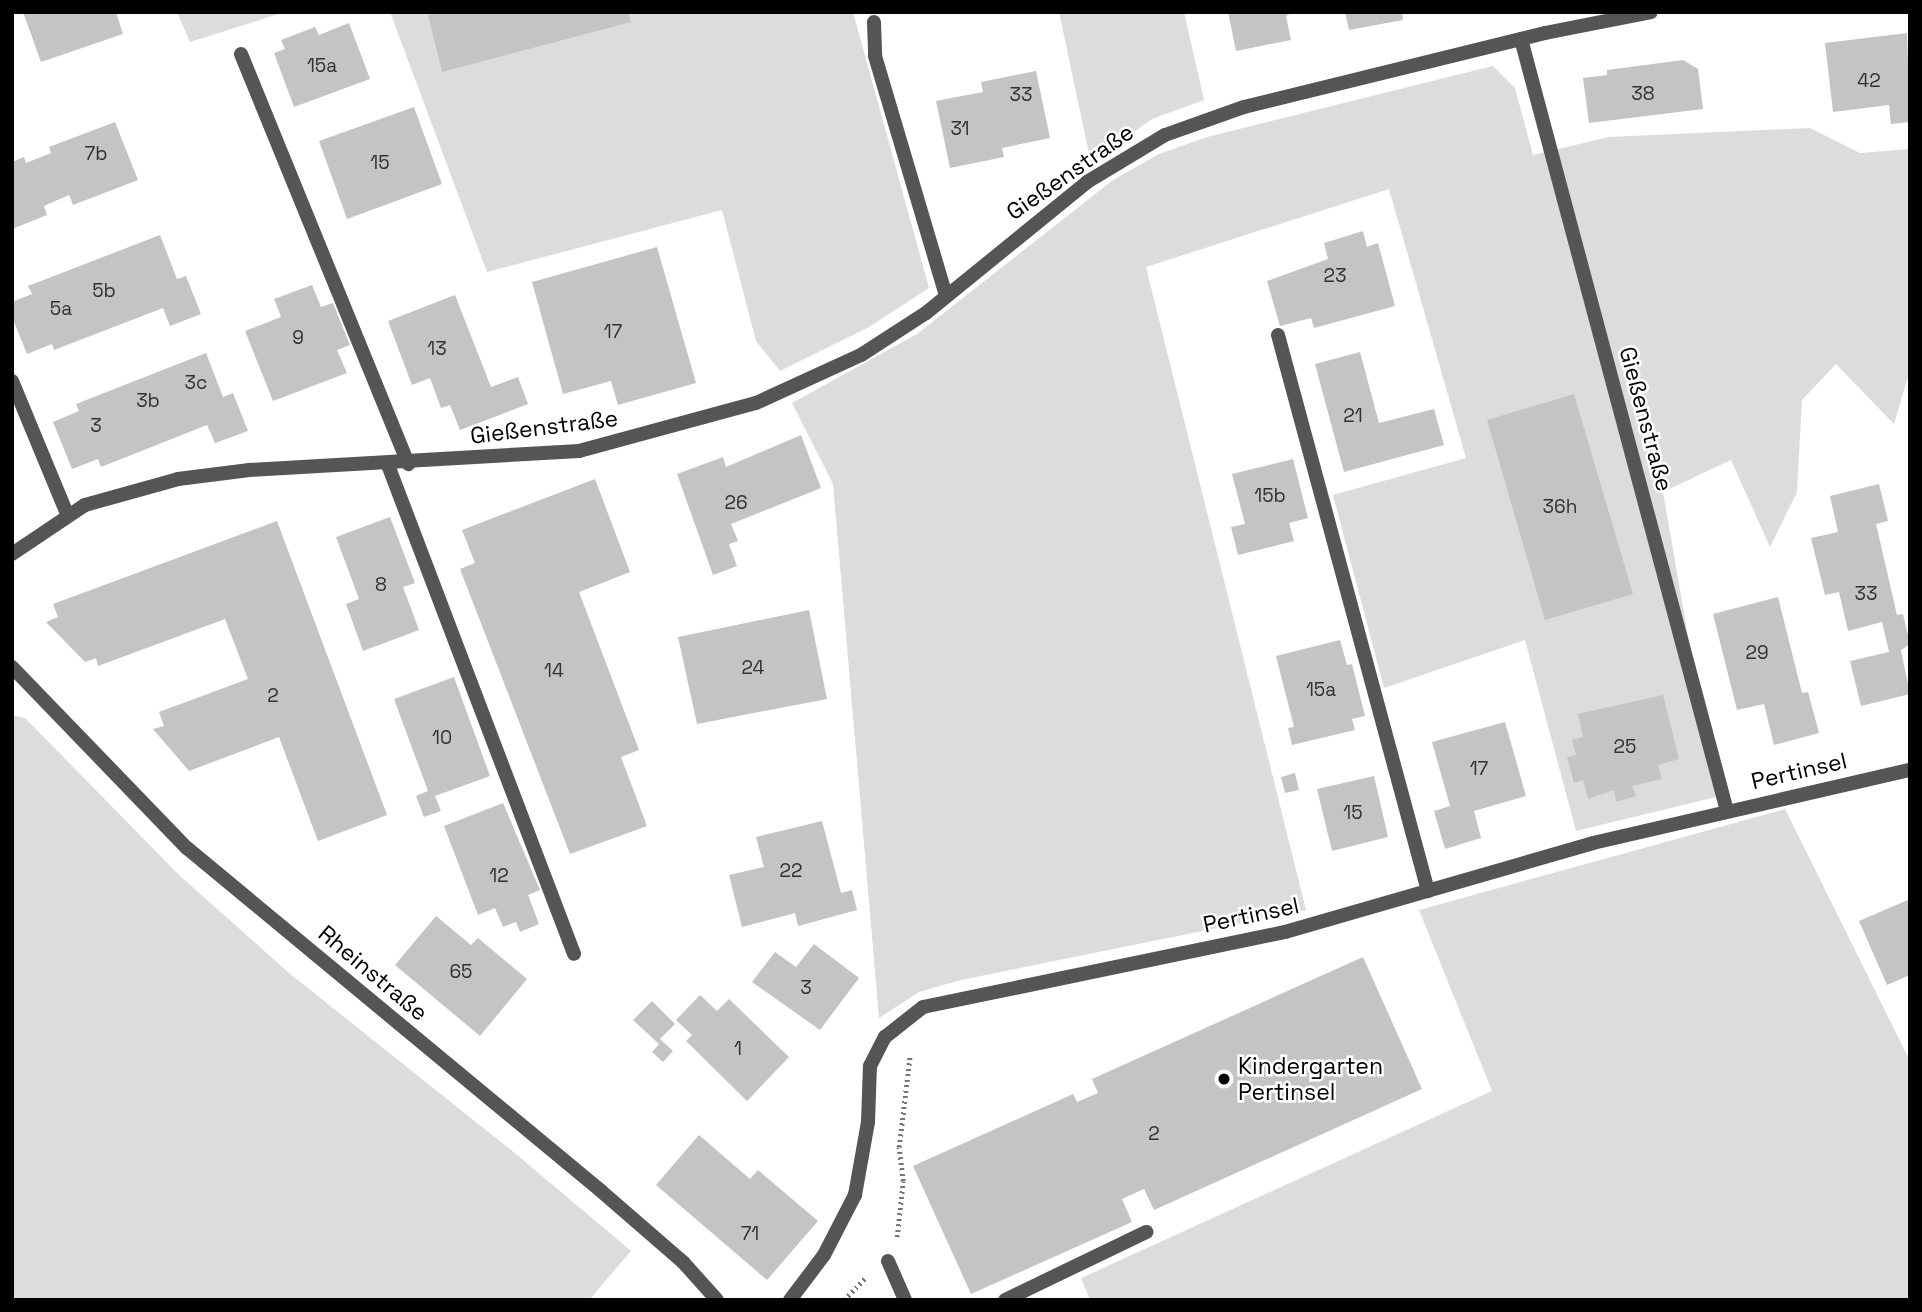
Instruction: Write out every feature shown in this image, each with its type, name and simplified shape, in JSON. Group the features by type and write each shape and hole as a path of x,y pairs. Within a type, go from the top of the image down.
{"street":[{"name":"Gießenstraße","path":"12,554 67,514 128,490 178,479 249,470 408,464 579,451 716,415 785,391 861,355 946,296 1087,182 1165,135 1244,107 1521,39 1651,12"},
{"path":"874,22 875,56 946,296"},
{"name":"Gießenstraße","path":"1521,39 1727,811"},
{"path":"241,54 408,464"},
{"path":"1278,335 1428,891"},
{"path":"12,381 67,514"},
{"path":"388,465 574,954"},
{"name":"Rheinstraße","path":"12,667 187,848 601,1191 683,1262 717,1300"},
{"name":"Pertinsel","path":"790,1300 824,1255 855,1195 868,1122 870,1066 885,1037 923,1007 1285,932 1727,811 1910,770"},
{"path":"1005,1300 1146,1232"},
{"path":"888,1261 905,1300"}],"path":[{"path":"844,1300 888,1261 899,1232 903,1181 901,1134 910,1055 923,1007"}],"shaded area":[{"path":"177,12 285,12 190,42"},
{"path":"390,12 853,12 929,288 869,327 780,371 756,341 722,210 487,272"},
{"path":"1059,12 1184,12 1204,100 1152,119 1091,163"},
{"path":"1493,66 1515,88 1533,155 1609,137 1810,128 1860,153 1910,149 1910,370 1894,424 1836,364 1802,400 1797,492 1770,547 1731,460 1663,492 1716,797 1576,831 1525,640 1384,688 1333,495 1466,458 1389,189 1146,267 1306,910 961,980 919,992 879,1018 833,484 792,403 917,334 1113,180 1159,154 1207,137"},
{"path":"12,715 25,718 179,875 289,973 516,1154 631,1251 589,1300 12,1300"},
{"path":"1785,809 1910,1061 1910,1300 1090,1300 1081,1278 1492,1091 1419,910"}],"building":[{"path":"23,12 116,12 123,34 41,62"},
{"path":"439,12 628,12 631,22 442,72 428,15"},
{"path":"1228,12 1293,12 1286,16 1291,40 1236,51"},
{"path":"1345,12 1402,12 1403,20 1349,30"},
{"path":"349,23 370,79 294,107 274,53 285,49 281,40 315,27 319,35"},
{"path":"1907,33 1910,122 1891,124 1889,105 1833,112 1825,43"},
{"path":"1683,60 1698,69 1703,109 1589,123 1583,78 1607,75 1607,70"},
{"path":"1036,71 1050,138 1002,148 1004,157 950,168 936,101 983,92 981,82"},
{"path":"414,107 442,184 347,219 319,141"},
{"path":"115,122 138,180 73,205 69,195 44,206 47,215 12,229 12,162 24,157 26,163 51,153 49,147"},
{"path":"1363,231 1367,247 1378,243 1395,306 1314,328 1311,318 1280,326 1267,281 1328,259 1324,243"},
{"path":"160,235 177,279 186,276 201,314 170,326 163,308 54,350 52,344 27,354 12,317 12,302 32,294 28,286"},
{"path":"657,247 696,383 618,405 611,381 563,394 532,282"},
{"path":"312,285 321,307 333,303 350,345 337,350 347,373 273,401 245,331 281,317 274,299"},
{"path":"455,295 491,387 518,377 528,404 460,430 450,405 441,408 430,378 412,385 388,321"},
{"path":"1360,352 1379,423 1434,409 1444,445 1344,472 1315,364"},
{"path":"206,353 223,397 233,393 248,431 215,443 207,425 101,467 98,459 72,469 53,422 79,411 76,404"},
{"path":"1574,394 1633,594 1545,620 1487,420"},
{"path":"801,435 821,488 731,524 738,541 729,544 737,566 713,575 677,474 723,457 726,467"},
{"path":"1293,459 1308,518 1289,523 1294,541 1238,555 1231,527 1245,524 1232,474"},
{"path":"595,479 630,572 579,592 639,750 621,757 647,826 570,854 460,569 475,563 462,530"},
{"path":"1879,484 1888,521 1876,524 1897,615 1903,614 1910,644 1901,650 1910,694 1861,706 1850,661 1889,652 1882,622 1848,631 1839,592 1825,595 1811,538 1838,532 1830,496"},
{"path":"390,517 415,583 403,587 419,630 363,651 346,604 359,599 336,537"},
{"path":"277,521 387,815 318,841 279,737 189,771 153,729 164,726 159,712 248,679 225,619 98,666 96,658 85,662 46,622 58,617 53,604"},
{"path":"1778,597 1802,693 1808,692 1819,733 1774,745 1764,704 1737,710 1713,614"},
{"path":"809,610 827,699 697,724 678,637"},
{"path":"1340,640 1347,665 1352,664 1365,716 1352,719 1355,730 1292,745 1288,728 1294,727 1276,656"},
{"path":"454,677 490,776 435,796 441,811 424,817 416,796 428,791 394,699"},
{"path":"1663,695 1679,759 1658,765 1662,779 1632,786 1636,796 1616,802 1614,790 1588,799 1583,780 1574,783 1567,757 1576,755 1572,740 1583,737 1578,714"},
{"path":"1505,722 1526,796 1474,811 1481,838 1445,849 1434,811 1450,806 1432,742"},
{"path":"1295,773 1299,790 1285,793 1281,777"},
{"path":"1374,776 1388,837 1332,851 1317,789"},
{"path":"503,803 540,890 528,895 539,924 520,932 516,922 503,927 495,908 478,915 444,826"},
{"path":"822,821 841,893 852,890 857,910 798,926 795,913 742,927 729,875 764,867 756,837"},
{"path":"1910,899 1910,975 1887,985 1859,921"},
{"path":"436,916 471,945 478,938 527,979 480,1036 395,965"},
{"path":"814,944 859,978 820,1030 752,982 775,952 796,967"},
{"path":"1363,957 1422,1089 1154,1210 1144,1189 1122,1199 1132,1222 971,1294 913,1166 1073,1094 1077,1102 1098,1093 1092,1079"},
{"path":"700,995 717,1011 729,999 789,1057 747,1101 686,1041 692,1035 676,1020"},
{"path":"652,1001 675,1024 660,1039 673,1051 663,1062 652,1052 659,1044 633,1020"},
{"path":"699,1135 750,1179 758,1170 818,1221 767,1280 656,1185"}],"place":[{"name":"Kindergarten Pertinsel","path":"1224,1079"}]}
